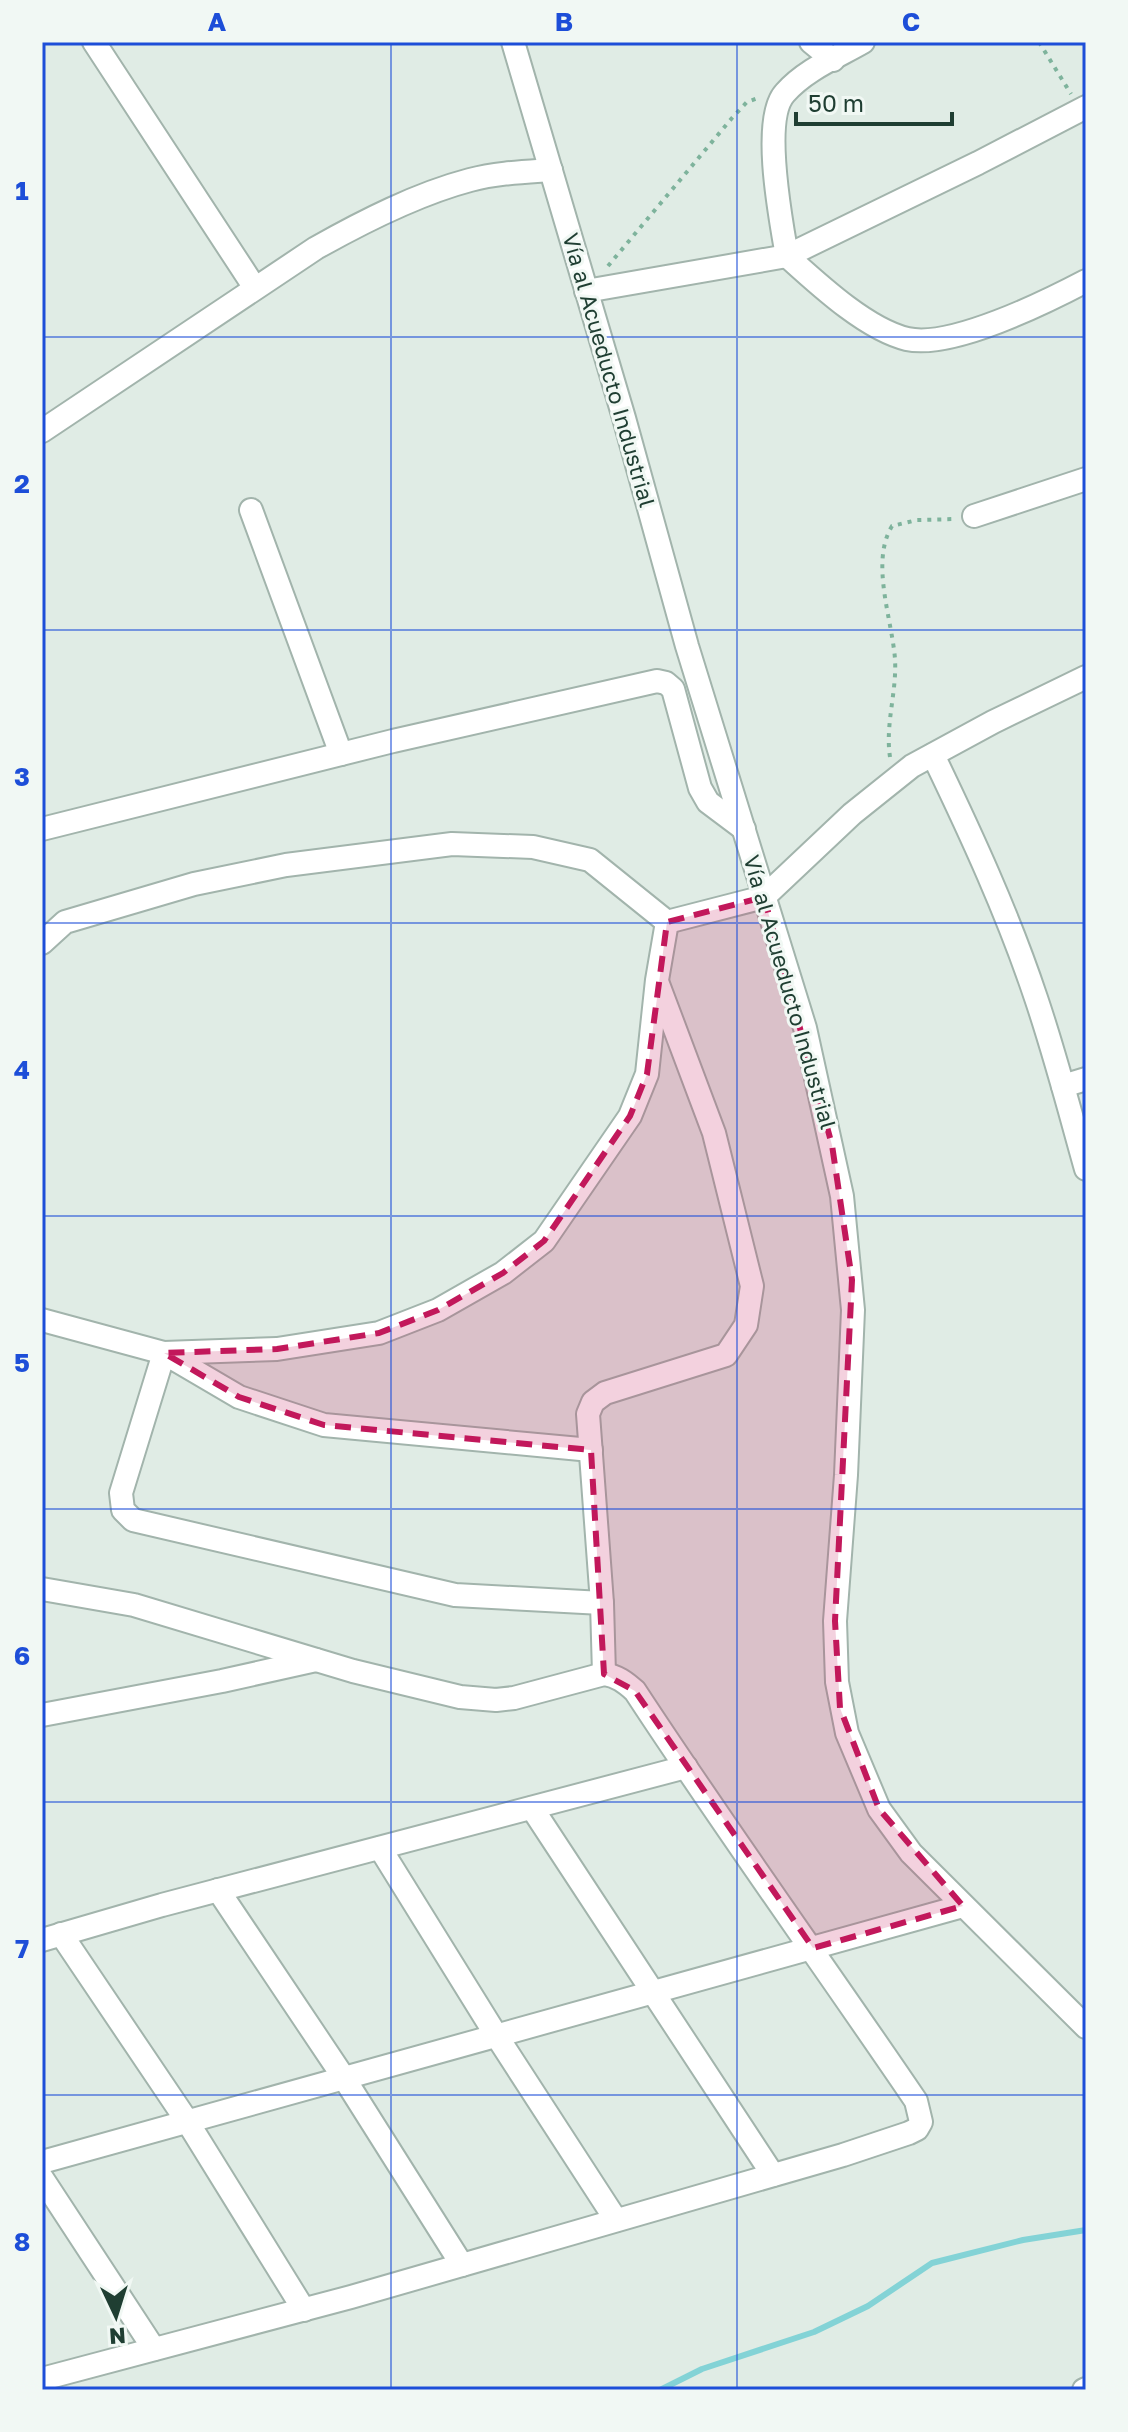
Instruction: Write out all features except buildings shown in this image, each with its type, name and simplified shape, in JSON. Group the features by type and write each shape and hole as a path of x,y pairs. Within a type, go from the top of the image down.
{"street":[{"path":"94,42 255,288"},
{"path":"811,42 830,51"},
{"path":"863,42 830,51 784,94 776,107 772,125 787,256 846,306 891,333 909,339 937,339 961,333 1086,281"},
{"name":"Vía al Acueducto Industrial","path":"518,46 687,646 805,1028 842,1196 852,1280 853,1343 835,1621 840,1708 856,1761 879,1809 911,1853 1086,2027"},
{"path":"586,291 787,256 1083,108"},
{"path":"42,431 255,288 353,227 471,180 551,170"},
{"path":"974,516 1086,479"},
{"path":"251,510 341,754"},
{"path":"667,922 764,897 840,824 896,778 933,755 1086,677"},
{"path":"42,829 644,682 666,683 673,689 700,788 708,802 744,829"},
{"path":"933,755 973,837 1007,918 1036,998 1086,1169"},
{"path":"42,928 194,884 286,865 452,844 533,847 590,860 667,922"},
{"path":"42,943 65,922"},
{"path":"164,1353 277,1349 379,1333 438,1310 503,1273 544,1241 630,1116 647,1074 667,922"},
{"path":"604,1674 588,1414 593,1402 605,1393 726,1355 746,1325 752,1286 714,1133 657,980"},
{"path":"1063,1086 1086,1079"},
{"path":"42,1320 164,1353 239,1397 324,1425 591,1450"},
{"path":"164,1353 121,1493 123,1510 133,1520 455,1595 602,1603"},
{"path":"42,1589 134,1605 317,1660 429,1690 483,1700 514,1698 604,1674 615,1676 635,1691 813,1948 916,2101 921,2122 917,2129 909,2133 773,2175 304,2310 42,2379"},
{"path":"42,1715 317,1660"},
{"path":"304,2310 187,2121 52,1937 218,1890 686,1767"},
{"path":"532,1808 773,2175"},
{"path":"380,1848 616,2220"},
{"path":"218,1890 344,2078 462,2265"},
{"path":"42,2162 963,1906"},
{"path":"42,2178 154,2349"}],"path":[{"path":"1039,42 1083,108"},
{"path":"586,291 747,102 784,94"},
{"path":"896,778 888,746 895,659 884,582 883,544 892,526 905,522 974,516"}],"highlighted area":[{"path":"764,897 832,1145 852,1280 835,1621 840,1708 879,1809 963,1906 813,1948 635,1691 604,1674 591,1450 324,1425 239,1397 164,1353 277,1349 379,1333 438,1310 503,1273 544,1241 630,1116 647,1074 667,922"}],"waterway":[{"path":"660,2390 702,2369 814,2332 868,2306 932,2263 1023,2240 1086,2230"}]}
